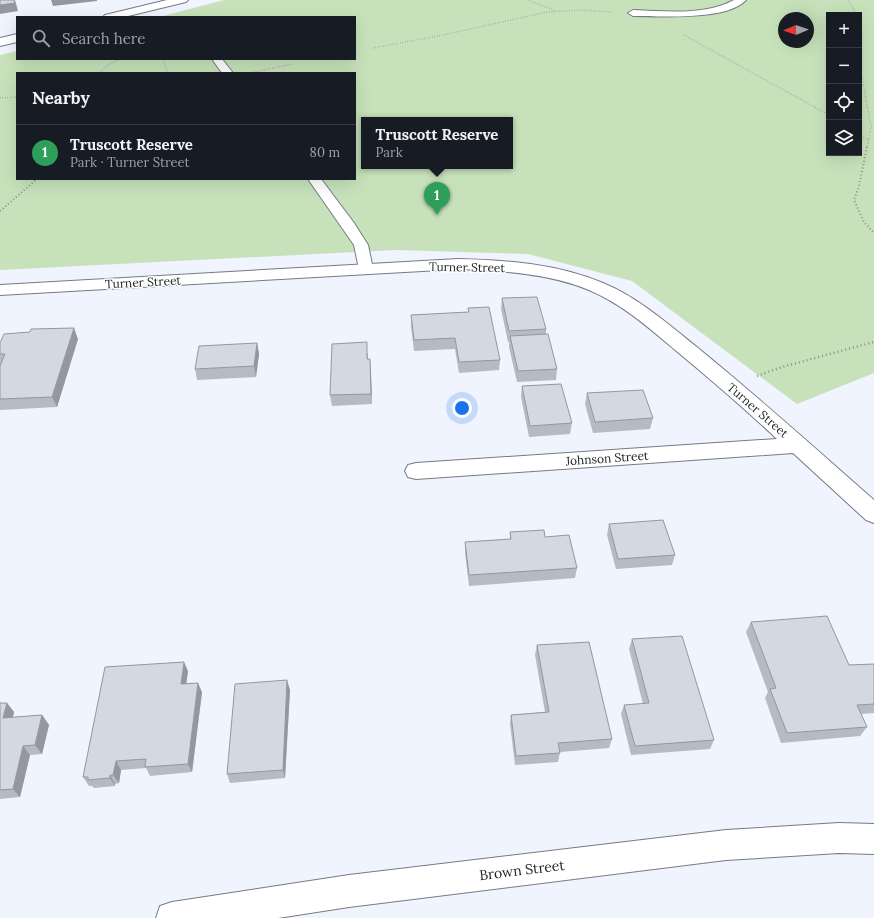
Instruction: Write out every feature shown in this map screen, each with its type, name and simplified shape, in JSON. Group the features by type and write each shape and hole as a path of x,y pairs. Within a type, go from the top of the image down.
{"street":[{"path":"113,16 182,0"},
{"path":"0,42 16,38"},
{"name":"Turner Street","path":"0,290 458,264 494,265 559,275 588,284 613,295 639,311 734,389 874,514"},
{"name":"Johnson Street","path":"416,471 798,445"},
{"name":"Brown Street","path":"172,918 349,890 726,845 839,838 874,839"}],"lane":[{"path":"633,13 699,12 729,6 741,0"},
{"path":"218,60 227,72"},
{"path":"315,180 349,226 360,245 366,269"}],"path":[{"path":"528,0 557,11"},
{"path":"848,0 855,12"},
{"path":"373,48 443,35 538,13 581,10 633,13"},
{"path":"646,13 826,113"},
{"path":"99,72 118,60"},
{"path":"162,60 168,72"},
{"path":"253,72 292,64"},
{"path":"862,78 871,126 859,186 854,200 864,222 874,233"},
{"path":"0,98 16,97"},
{"path":"869,135 874,136"},
{"path":"862,136 869,140"},
{"path":"0,211 36,180"},
{"path":"734,389 758,376 782,367 874,342"}],"green space":[{"path":"224,0 874,0 874,373 797,404 632,281 528,254 396,250 0,270 0,55 16,51 16,60 356,60 356,16 163,16"}],"building":[{"path":"0,0 14,0 15,3 0,5"},
{"path":"537,297 546,329 509,331 502,298"},
{"path":"489,307 500,360 459,362 455,338 414,340 411,315 469,312 468,308"},
{"path":"74,328 52,397 0,399 0,366 5,354 0,354 0,343 4,334 30,332 31,329"},
{"path":"548,334 557,369 518,371 510,336"},
{"path":"367,342 367,359 370,359 371,394 330,395 332,344"},
{"path":"257,343 254,366 195,369 199,346"},
{"path":"561,384 572,423 530,426 522,386"},
{"path":"643,390 653,418 595,422 587,393"},
{"path":"663,520 675,555 618,559 609,524"},
{"path":"544,530 545,537 569,535 577,568 469,575 465,542 511,539 510,532"},
{"path":"827,616 849,665 874,664 874,704 857,705 867,727 787,733 770,689 776,688 751,622"},
{"path":"682,636 714,740 635,746 624,705 649,703 632,639"},
{"path":"589,642 612,739 558,743 560,753 516,756 511,715 549,712 537,645"},
{"path":"184,662 181,684 198,683 188,764 145,767 146,759 116,761 113,775 110,775 110,778 88,780 88,777 83,777 105,667"},
{"path":"287,680 283,770 227,774 235,684"},
{"path":"0,703 7,703 3,718 42,715 35,745 23,746 13,789 0,790"}],"place":[{"name":"Truscott Reserve","path":"437,215"}]}
